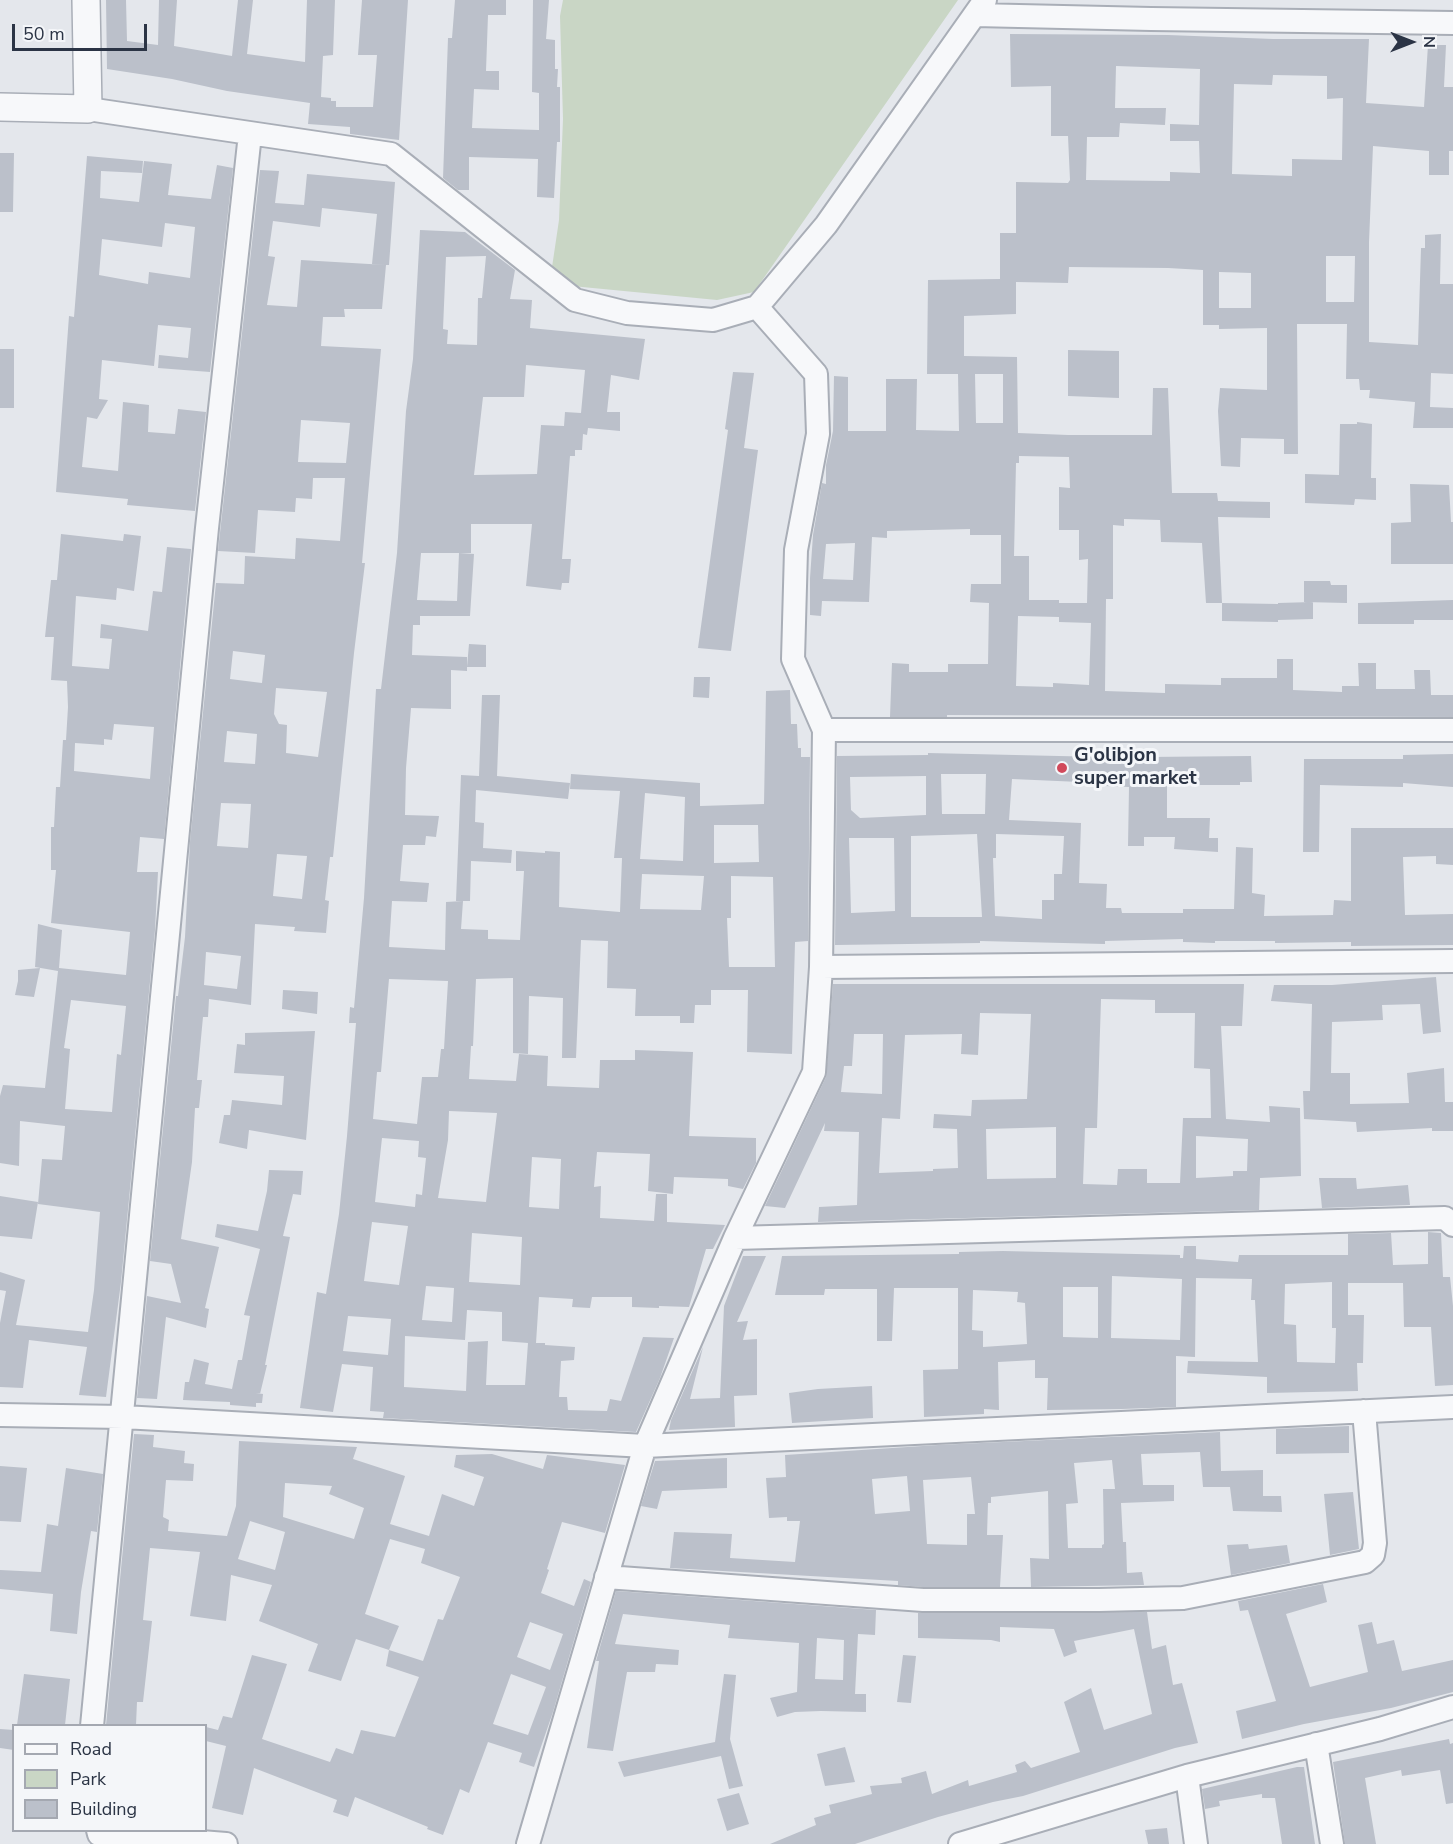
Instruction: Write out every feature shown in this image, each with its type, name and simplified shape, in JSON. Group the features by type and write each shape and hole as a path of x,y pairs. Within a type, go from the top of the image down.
{"street":[{"path":"86,0 88,109"},
{"path":"0,107 88,109 391,154 574,300 627,313 713,320 757,307 826,225 980,7 1151,19 1453,23"},
{"path":"92,1724 207,528 250,134"},
{"path":"528,1844 645,1446 735,1238 814,1072 821,967 824,730 793,659 796,550 818,434 816,374 757,307"},
{"path":"824,730 1453,730"},
{"path":"821,967 1453,961"},
{"path":"735,1238 1445,1218 1453,1225"},
{"path":"0,1414 123,1418 645,1446 1453,1407"},
{"path":"606,1577 923,1600 1099,1600 1183,1598 1365,1562 1373,1555 1375,1543 1364,1411"},
{"path":"960,1844 1187,1776 1380,1729 1453,1707"},
{"path":"1316,1744 1332,1844"},
{"path":"1187,1776 1196,1844"},
{"path":"98,1832 99,1834 226,1844"}],"green space":[{"path":"563,0 958,0 754,292 717,300 572,286 551,274 559,220 563,119 560,16"}],"building":[{"path":"106,0 126,0 127,41 158,45 159,0 177,0 174,46 232,56 238,0 253,0 247,54 305,62 307,0 335,0 333,55 323,56 321,97 336,101 336,107 373,107 377,55 358,55 362,0 408,0 399,140 350,134 350,127 308,124 310,103 227,91 172,79 107,69"},
{"path":"455,0 506,0 506,15 488,15 486,71 499,71 499,90 474,89 472,128 539,130 539,93 532,92 533,0 549,0 546,39 555,40 555,69 558,69 557,87 560,87 560,142 557,142 554,198 537,197 538,159 469,157 469,190 458,190 443,178 448,38 452,38"},
{"path":"1010,34 1369,39 1366,103 1424,107 1428,45 1446,45 1444,87 1453,87 1453,151 1449,151 1449,175 1429,175 1429,151 1373,146 1369,242 1369,342 1418,345 1421,248 1425,248 1425,235 1441,234 1440,284 1453,284 1453,374 1431,373 1430,407 1453,408 1453,428 1413,428 1415,402 1369,398 1370,390 1360,390 1359,379 1346,379 1347,324 1297,324 1298,454 1284,454 1284,439 1241,438 1240,467 1221,466 1218,411 1220,388 1267,390 1267,328 1219,329 1219,325 1203,325 1203,270 1069,267 1068,283 1016,282 1016,314 964,316 964,356 1017,357 1018,433 1152,435 1153,388 1168,388 1172,493 1217,493 1218,501 1270,502 1270,518 1218,517 1222,603 1206,603 1202,543 1161,542 1160,520 1124,519 1124,526 1113,525 1113,599 1106,599 1105,691 1165,693 1165,684 1221,685 1221,678 1277,678 1277,659 1293,659 1293,690 1342,692 1342,686 1359,686 1358,663 1376,663 1376,689 1415,689 1414,670 1430,670 1431,695 1453,695 1453,717 947,715 947,717 890,717 892,663 909,664 909,672 948,672 948,664 988,664 989,603 970,602 971,584 1001,584 1001,535 970,535 970,529 887,531 887,538 872,537 869,602 822,601 821,616 810,615 813,535 822,483 826,484 826,465 833,431 834,376 848,377 848,431 886,431 886,379 917,379 916,430 959,431 958,374 927,374 928,280 1000,279 1000,233 1016,233 1016,182 1068,183 1070,180 1068,136 1051,136 1051,86 1011,87","holes":["1116,66 1200,69 1199,125 1170,124 1170,141 1199,141 1200,173 1170,172 1170,181 1086,180 1087,137 1119,137 1120,123 1165,125 1166,108 1115,108","1273,75 1327,76 1327,99 1343,98 1342,160 1292,159 1292,176 1232,174 1234,84 1272,85","1326,256 1355,256 1354,302 1326,302","1219,272 1251,273 1251,308 1219,308","975,374 1003,374 1003,423 976,423","1019,456 1069,457 1070,488 1059,487 1059,530 1079,530 1079,560 1088,559 1087,603 1029,600 1029,556 1014,556 1016,463 1019,463","855,543 853,580 823,579 826,544","1018,616 1059,617 1059,622 1091,623 1089,685 1053,683 1053,687 1016,686"]},
{"path":"0,153 14,153 13,212 0,212"},
{"path":"87,156 143,161 142,173 101,171 100,198 139,202 144,161 172,164 168,195 211,199 217,165 233,168 210,372 158,368 159,355 188,358 191,328 158,325 154,366 102,360 99,399 108,400 97,419 87,417 82,467 118,471 123,402 149,405 148,432 175,434 178,409 206,412 195,511 127,505 128,499 56,492 69,316 74,317","holes":["165,223 195,227 190,278 149,272 148,284 99,275 102,239 162,247"]},
{"path":"260,170 279,171 275,203 304,205 307,174 395,182 389,265 386,265 382,309 344,309 345,317 323,317 321,346 381,349 362,563 365,563 333,857 330,857 325,900 329,901 326,933 294,931 295,927 255,924 251,1005 209,999 208,1017 203,1017 197,1080 202,1080 199,1108 195,1108 192,1162 181,1239 219,1247 205,1308 209,1309 206,1328 166,1317 157,1399 137,1398 147,1296 181,1303 171,1264 150,1261 176,996 178,996 185,937 190,842 216,583 244,584 245,556 295,559 296,538 340,541 345,478 313,478 312,499 296,498 295,512 258,510 255,553 218,551","holes":["322,208 377,214 372,264 386,265 301,260 297,307 267,305 275,257 268,256 273,221 320,227","301,420 350,423 346,463 298,462","233,651 265,655 262,683 230,679","276,688 327,692 318,757 286,753 287,725 279,724 274,714","227,731 257,734 255,764 224,762","221,803 251,804 248,848 217,846","277,854 307,856 302,899 273,896","206,952 241,956 237,989 204,985"]},
{"path":"420,230 465,232 515,270 510,299 532,300 530,328 645,339 639,380 611,375 607,412 620,412 620,431 588,428 587,435 583,434 582,450 575,450 575,456 570,456 562,559 571,559 569,583 562,583 561,590 526,586 532,524 471,524 471,553 459,553 474,554 470,616 420,616 420,625 413,625 412,655 467,657 467,671 451,670 451,709 411,708 405,815 439,816 436,837 426,836 425,845 403,845 400,881 429,883 427,902 392,901 389,947 445,950 446,902 463,901 461,929 488,930 488,939 520,940 524,871 516,871 516,851 560,852 559,907 620,912 622,858 614,858 620,791 570,789 571,774 700,783 700,806 764,804 766,691 790,690 791,724 797,724 798,748 801,748 801,757 810,757 808,941 795,942 792,1054 747,1052 748,990 711,990 711,1005 695,1005 694,1023 680,1023 680,1016 635,1016 636,989 607,988 608,941 581,940 576,1058 562,1058 563,998 529,996 528,1054 513,1053 513,978 476,979 469,1079 516,1081 519,1054 548,1056 547,1086 599,1088 600,1060 635,1060 635,1050 693,1052 689,1136 756,1138 756,1163 743,1189 728,1186 728,1179 674,1177 673,1194 648,1191 650,1154 597,1152 594,1187 601,1186 600,1218 654,1221 656,1194 667,1194 667,1222 725,1225 713,1249 706,1249 689,1307 632,1307 632,1297 592,1297 590,1308 572,1307 573,1299 539,1297 536,1343 575,1347 574,1360 561,1361 559,1397 567,1397 568,1410 607,1411 610,1399 621,1401 643,1337 674,1338 660,1378 636,1432 383,1418 384,1412 370,1411 373,1367 342,1364 333,1412 300,1408 317,1292 326,1294 339,1214 356,1023 349,1023 350,1007 354,1008 364,898 376,689 381,689 397,553 406,411 413,359","holes":["486,256 482,298 478,298 477,345 447,344 448,330 443,329 446,257","526,365 585,370 581,413 565,412 564,426 541,425 537,474 474,475 483,397 524,397","421,553 459,553 457,601 417,600","645,793 685,797 683,861 640,859","714,825 758,825 759,862 714,863","642,874 704,876 701,910 640,909","731,876 773,877 775,967 729,967 727,918 731,918","389,979 448,981 444,1049 441,1049 438,1077 422,1077 417,1124 373,1119 377,1072 381,1072","449,1111 497,1113 486,1202 438,1198 448,1140","382,1138 419,1141 418,1157 426,1158 422,1195 416,1194 415,1207 375,1202","532,1157 561,1159 559,1209 529,1207","372,1222 408,1226 399,1285 364,1281","472,1233 522,1237 520,1285 469,1282","426,1286 454,1288 452,1322 422,1320","467,1310 502,1312 502,1341 528,1343 525,1385 486,1385 488,1341 468,1342 466,1391 404,1387 405,1336 465,1340","348,1316 391,1319 388,1355 343,1351"]},
{"path":"0,349 14,349 14,408 0,408"},
{"path":"1068,350 1119,351 1119,398 1068,396"},
{"path":"733,372 754,373 744,448 758,450 731,651 698,648 728,430 725,429"},
{"path":"1357,422 1372,424 1371,478 1376,478 1376,500 1355,499 1354,505 1305,503 1305,474 1339,475 1340,424 1357,424"},
{"path":"1410,484 1449,485 1451,522 1453,522 1453,564 1391,564 1391,523 1411,522"},
{"path":"61,534 123,541 124,534 141,536 134,591 117,588 116,600 76,596 72,666 109,669 112,639 100,638 101,624 148,631 153,591 162,592 167,547 191,549 164,839 140,837 137,872 158,872 155,930 121,1282 106,1397 79,1395 87,1347 29,1340 23,1388 0,1387 0,1323 6,1291 0,1290 0,1272 25,1280 16,1325 88,1332 94,1290 100,1212 38,1204 42,1159 62,1160 65,1126 20,1121 19,1166 0,1163 0,1096 3,1085 45,1088 58,971 35,967 38,924 62,930 59,968 126,975 130,932 51,923 56,870 51,870 51,827 54,827 56,787 60,787 68,707 67,681 51,680 54,637 45,637 51,580 57,580","holes":["114,724 154,727 150,779 74,771 75,743 104,745 104,739 112,740","71,1000 126,1006 121,1055 117,1054 112,1112 65,1109 70,1049 64,1048"]},
{"path":"1304,581 1330,581 1331,585 1347,585 1347,603 1304,602"},
{"path":"1453,600 1453,620 1414,620 1414,624 1358,624 1358,603"},
{"path":"1313,602 1313,619 1278,620 1278,622 1222,621 1222,603"},
{"path":"469,644 486,645 486,667 467,667"},
{"path":"694,677 710,677 709,698 693,697"},
{"path":"482,695 500,695 497,776 570,783 568,799 476,790 475,822 484,823 483,848 512,850 511,863 471,861 470,901 456,901 461,775 479,776"},
{"path":"928,753 1146,758 1251,756 1252,782 1240,782 1240,785 1167,785 1167,818 1210,818 1209,838 1218,838 1218,852 1174,849 1175,837 1144,837 1144,846 1128,846 1129,787 1012,779 1009,820 1081,823 1079,883 1107,884 1106,908 1121,908 1122,913 1183,913 1183,909 1234,909 1236,847 1253,848 1252,893 1265,895 1264,916 1333,915 1334,900 1351,901 1351,828 1453,828 1453,865 1436,864 1436,856 1403,857 1405,915 1453,914 1453,945 1351,946 1351,942 1275,943 1275,941 1215,941 1215,943 1183,942 1183,939 1105,941 1105,944 980,941 980,943 835,945 837,756 928,755","holes":["941,774 986,774 985,814 942,814","926,776 926,815 860,818 851,810 850,777","977,834 982,917 911,917 911,836","996,834 1064,836 1062,874 1054,874 1054,900 1042,900 1042,919 995,916 993,858 996,858","849,838 894,838 895,911 851,913"]},
{"path":"1453,754 1453,787 1403,783 1403,787 1320,785 1319,852 1303,852 1304,759 1403,759 1403,755"},
{"path":"40,968 34,997 15,995 18,970"},
{"path":"1436,977 1441,1032 1423,1034 1420,1004 1382,1005 1383,1020 1332,1022 1331,1073 1350,1073 1350,1104 1409,1103 1407,1073 1444,1068 1445,1102 1453,1102 1453,1131 1432,1131 1432,1128 1357,1132 1356,1122 1304,1119 1303,1091 1310,1091 1312,1004 1271,1001 1274,985 1332,985"},
{"path":"833,984 1244,984 1242,1026 1221,1026 1226,1119 1270,1122 1269,1106 1300,1108 1301,1176 1260,1178 1259,1210 818,1222 819,1207 857,1205 859,1132 824,1131 825,1123 785,1208 765,1206 826,1077","holes":["1101,999 1155,1000 1155,1013 1195,1013 1194,1068 1210,1069 1211,1118 1183,1118 1180,1183 1147,1183 1147,1169 1118,1169 1117,1185 1083,1184 1085,1128 1097,1128","980,1013 1031,1014 1027,1099 972,1100 971,1116 934,1114 933,1128 957,1129 958,1168 879,1173 882,1118 900,1119 905,1035 962,1034 961,1054 978,1055","854,1034 883,1034 882,1094 841,1092 844,1066 852,1066","1056,1127 1056,1178 987,1179 986,1129","1196,1136 1248,1139 1247,1171 1233,1171 1233,1176 1196,1178"]},
{"path":"283,990 318,992 317,1014 282,1009"},
{"path":"315,1031 306,1140 249,1130 247,1149 219,1143 224,1115 230,1115 232,1100 282,1105 284,1076 234,1073 237,1044 245,1045 245,1033"},
{"path":"269,1170 303,1171 301,1195 293,1194 283,1236 290,1237 260,1394 263,1394 262,1403 256,1403 256,1407 230,1405 230,1402 183,1400 185,1382 189,1382 194,1359 209,1363 205,1384 232,1389 238,1360 242,1360 250,1316 244,1315 260,1249 215,1237 217,1224 258,1231"},
{"path":"1319,1178 1356,1178 1357,1189 1408,1185 1410,1205 1322,1208"},
{"path":"0,1196 38,1202 32,1239 0,1236"},
{"path":"1428,1232 1441,1233 1443,1277 1450,1277 1453,1306 1453,1385 1435,1386 1431,1327 1404,1327 1403,1283 1348,1283 1348,1315 1364,1315 1363,1363 1357,1363 1358,1391 1267,1393 1267,1377 1187,1373 1188,1361 1258,1362 1255,1300 1251,1300 1252,1279 1196,1278 1195,1357 1176,1356 1176,1407 1047,1410 1048,1378 1035,1378 1035,1360 998,1362 999,1410 984,1409 984,1414 924,1417 923,1370 958,1369 958,1288 894,1288 892,1341 877,1341 877,1289 825,1289 824,1295 775,1295 782,1256 959,1254 959,1252 1003,1251 1180,1255 1180,1258 1183,1258 1184,1246 1196,1246 1196,1259 1238,1262 1239,1255 1348,1255 1348,1234 1391,1233 1393,1265 1428,1264","holes":["1112,1276 1182,1279 1180,1340 1111,1338","1332,1282 1332,1328 1336,1328 1335,1363 1297,1362 1296,1325 1284,1324 1285,1284","1063,1287 1098,1287 1098,1338 1063,1337","973,1290 1018,1292 1017,1302 1025,1303 1027,1344 983,1347 983,1331 972,1330"]},
{"path":"743,1256 766,1256 737,1322 748,1321 743,1340 757,1339 757,1395 734,1396 735,1427 669,1430 671,1420 703,1347 690,1399 720,1398 724,1306"},
{"path":"872,1386 873,1418 792,1423 789,1393"},
{"path":"1349,1426 1349,1453 1276,1454 1276,1429"},
{"path":"1220,1432 1221,1471 1263,1470 1263,1496 1281,1496 1282,1512 1233,1511 1230,1487 1203,1487 1200,1452 1141,1454 1143,1485 1174,1485 1174,1501 1121,1503 1127,1573 1142,1572 1144,1585 1031,1587 1030,1558 1049,1559 1048,1491 991,1497 991,1503 988,1503 987,1535 1003,1535 1000,1587 923,1587 898,1585 898,1581 670,1568 674,1532 732,1534 730,1558 795,1562 800,1521 787,1521 787,1517 769,1518 766,1478 786,1477 785,1455 938,1445","holes":["1112,1460 1115,1489 1103,1489 1104,1544 1102,1548 1068,1548 1066,1504 1078,1503 1074,1463","907,1476 910,1511 875,1514 872,1479","971,1477 975,1514 967,1514 967,1545 927,1544 923,1480"]},
{"path":"134,1434 154,1435 153,1447 185,1451 184,1463 194,1464 193,1481 166,1480 163,1517 169,1520 168,1531 227,1536 236,1506 239,1441 357,1447 353,1459 405,1476 390,1524 429,1536 442,1494 474,1506 484,1477 454,1467 456,1455 492,1454 543,1469 547,1455 625,1465 605,1533 562,1522 547,1569 549,1570 541,1593 574,1606 584,1579 591,1582 553,1712 534,1767 519,1762 522,1753 488,1742 469,1793 460,1789 443,1835 355,1797 348,1817 333,1812 337,1800 254,1768 243,1815 212,1808 226,1746 207,1741 207,1727 218,1730 223,1716 232,1718 252,1655 287,1664 262,1739 330,1762 336,1748 353,1754 361,1730 395,1737 419,1677 386,1666 389,1650 356,1639 341,1681 308,1671 318,1644 259,1621 272,1585 231,1575 226,1621 190,1616 200,1552 150,1548 143,1620 152,1621 143,1702 137,1702 136,1724 106,1724","holes":["285,1483 332,1486 329,1494 364,1508 354,1539 283,1517","250,1521 285,1532 275,1570 238,1559","390,1539 425,1549 421,1563 460,1577 443,1620 438,1619 423,1661 389,1650 399,1626 365,1614","530,1622 563,1634 550,1670 517,1657","511,1674 546,1687 528,1735 493,1724"]},
{"path":"727,1458 727,1488 662,1491 657,1509 641,1506 655,1461"},
{"path":"0,1466 27,1468 21,1522 0,1521"},
{"path":"66,1468 103,1474 97,1532 91,1531 77,1634 50,1631 53,1594 0,1589 0,1570 41,1572 47,1524 58,1526"},
{"path":"1353,1492 1359,1549 1330,1555 1324,1494"},
{"path":"1248,1544 1249,1549 1287,1545 1290,1563 1231,1575 1227,1545"},
{"path":"1323,1584 1327,1602 1286,1614 1310,1687 1368,1672 1358,1625 1372,1622 1377,1644 1394,1640 1402,1671 1453,1660 1453,1692 1391,1708 1304,1724 1242,1739 1236,1711 1276,1701 1248,1610 1240,1611 1238,1601"},
{"path":"616,1591 876,1610 875,1635 858,1634 855,1694 866,1694 866,1712 795,1712 777,1717 770,1698 797,1692 799,1643 728,1638 730,1625 623,1614 615,1644 679,1650 678,1665 656,1664 655,1672 627,1672 613,1751 587,1748 599,1661 596,1661","holes":["817,1638 844,1640 843,1680 815,1679"]},
{"path":"1147,1612 1152,1649 1166,1645 1173,1685 1182,1683 1198,1743 1175,1748 1023,1796 938,1817 855,1844 770,1844 816,1825 814,1818 831,1813 829,1805 872,1794 870,1786 902,1783 901,1778 926,1771 932,1794 968,1780 969,1786 1017,1772 1015,1765 1025,1761 1031,1768 1080,1752 1064,1702 1091,1688 1104,1730 1152,1714 1134,1629 1074,1641 1077,1652 1064,1657 1054,1629 1000,1627 1000,1642 918,1638 918,1613"},
{"path":"903,1655 916,1656 911,1703 897,1702"},
{"path":"24,1674 70,1679 65,1724 17,1724"},
{"path":"724,1674 736,1675 730,1739 743,1786 729,1789 721,1756 624,1777 618,1762 715,1742"},
{"path":"0,1729 12,1730 12,1750 0,1748"},
{"path":"1449,1739 1450,1744 1453,1743 1453,1803 1446,1804 1440,1770 1402,1776 1401,1770 1365,1778 1376,1844 1345,1844 1333,1762"},
{"path":"845,1747 855,1782 825,1786 817,1754"},
{"path":"1304,1767 1315,1844 1282,1844 1275,1798 1262,1798 1262,1794 1219,1801 1220,1806 1205,1809 1202,1789"},
{"path":"739,1793 749,1824 727,1831 717,1799"},
{"path":"1167,1828 1169,1844 1148,1844 1145,1830"}],"place":[{"name":"G'olibjon super market","path":"1062,768"}]}
